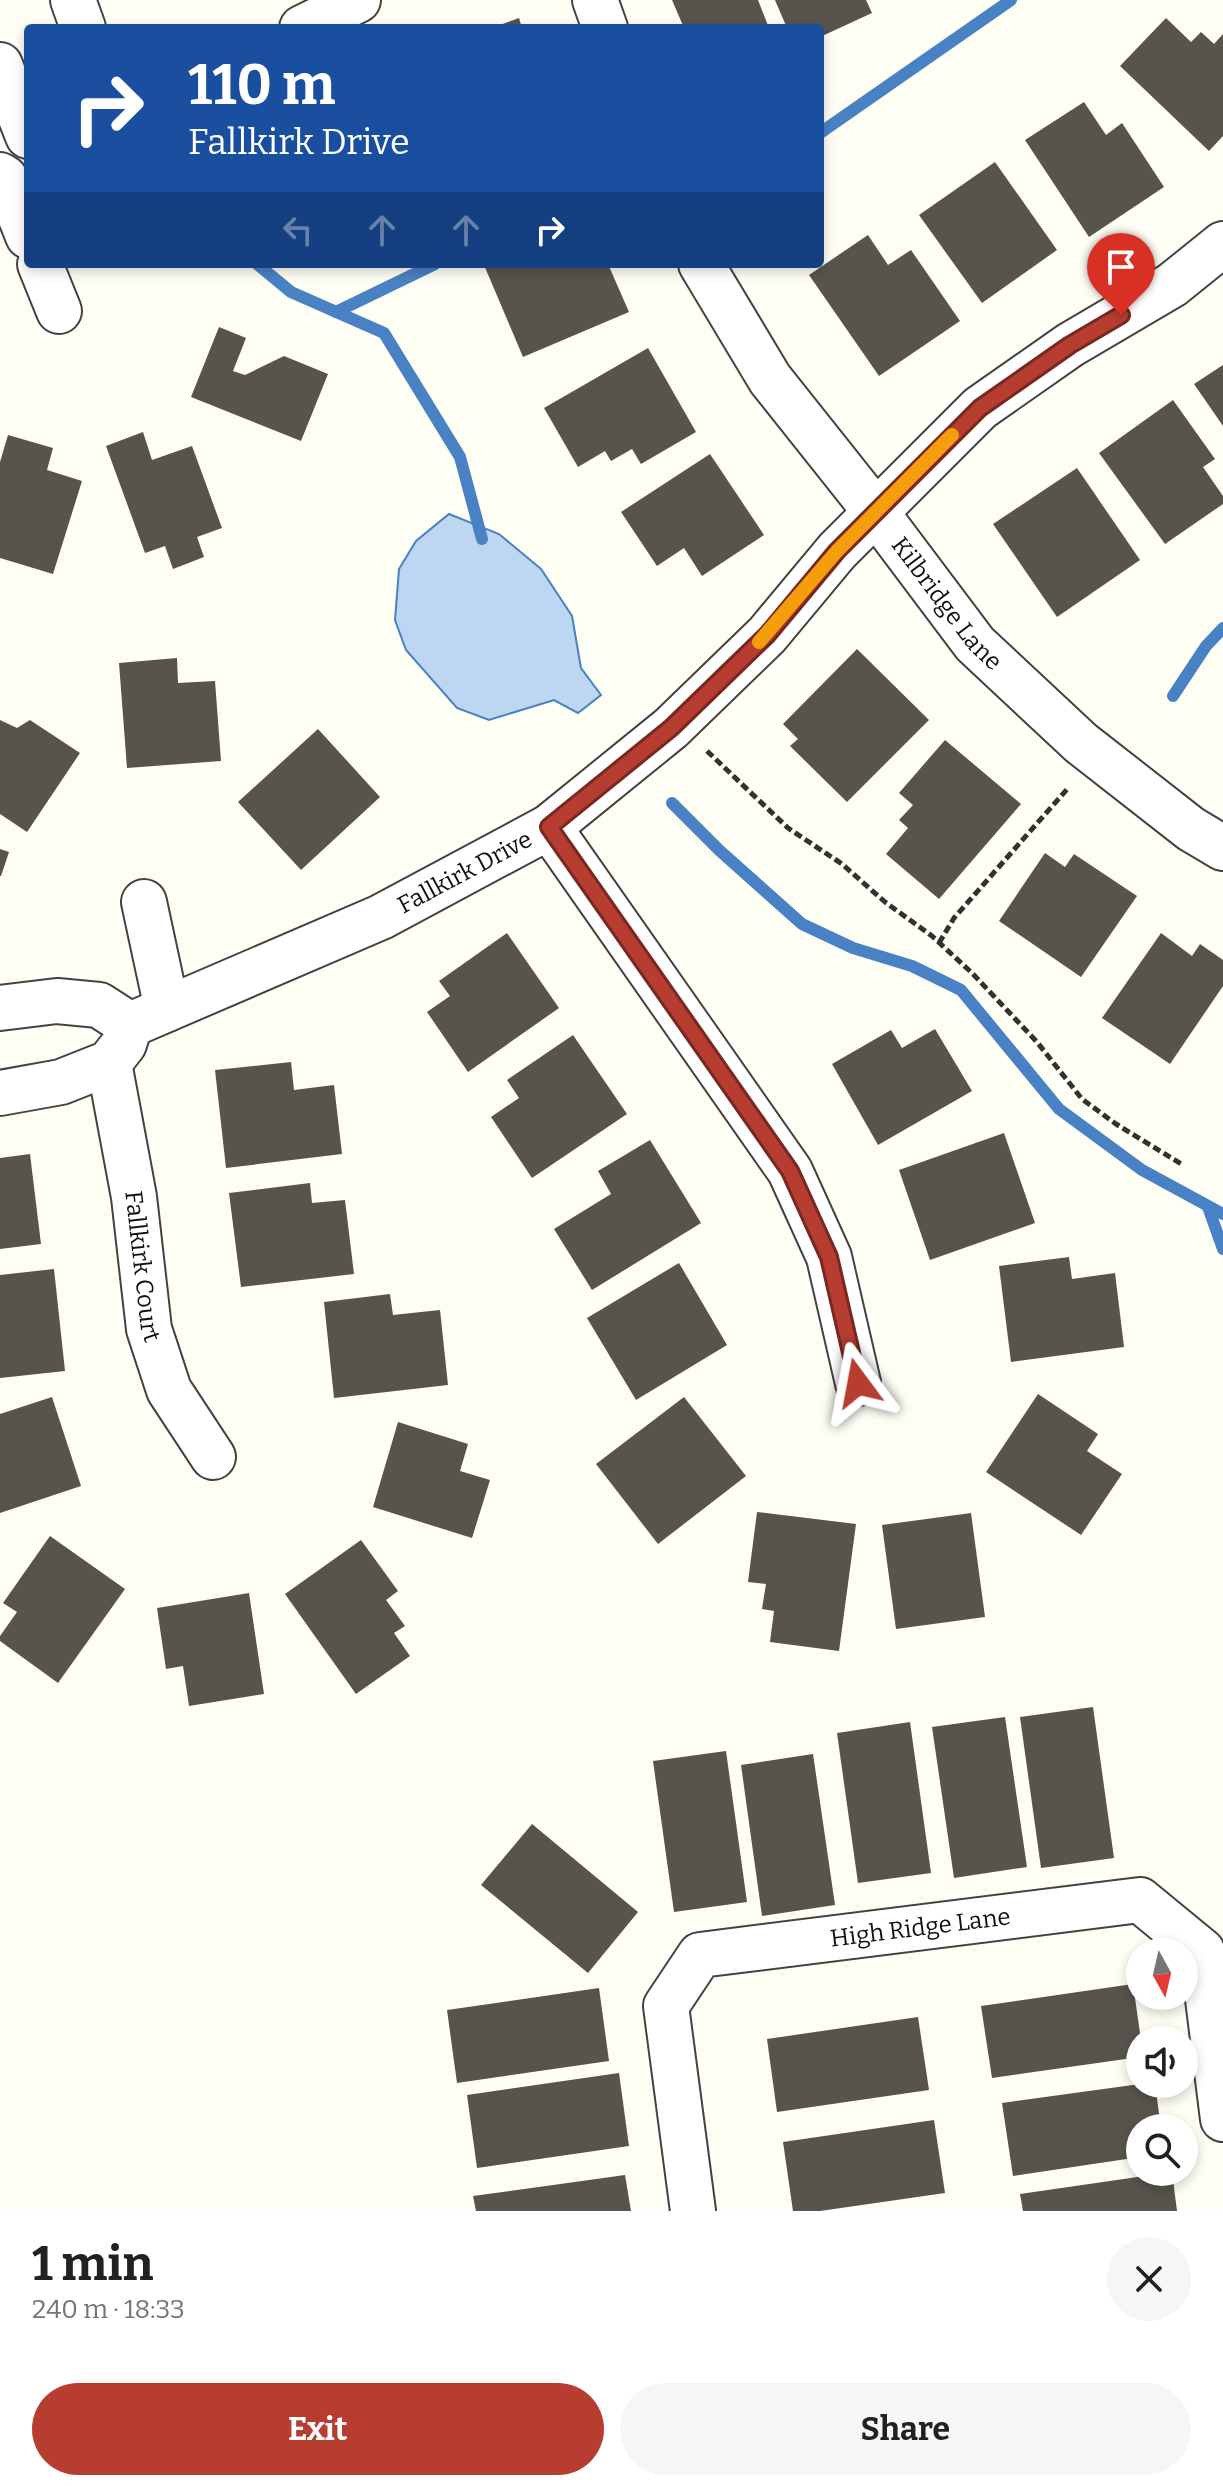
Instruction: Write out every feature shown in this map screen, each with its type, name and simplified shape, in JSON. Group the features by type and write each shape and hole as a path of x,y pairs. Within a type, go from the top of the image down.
{"street":[{"path":"73,0 82,24"},
{"path":"310,24 358,0"},
{"path":"595,0 604,24"},
{"path":"0,65 24,126"},
{"path":"8,177 24,224"},
{"name":"Fallkirk Drive","path":"149,1017 381,917 549,827 671,728 767,635 837,551 980,408 1070,345 1172,285 1223,244"},
{"path":"42,268 59,311"},
{"name":"Kilbridge Lane","path":"703,268 770,379 975,644 1081,743 1191,829 1223,848"},
{"path":"549,827 790,1171 829,1257 858,1383"},
{"path":"0,1093 61,1082 109,1063 149,1017 144,902"},
{"path":"0,1008 57,1001 99,1005 149,1017"},
{"name":"Fallkirk Court","path":"109,1063 134,1197 149,1329 169,1390 213,1457"},
{"name":"High Ridge Lane","path":"693,2211 666,2006 700,1955 1140,1900 1202,1951 1223,2119"}],"path":[{"path":"707,751 788,828 842,864 972,973 1037,1042 1082,1099 1183,1165"},
{"path":"939,943 954,918 1073,784"}],"water":[{"path":"449,514 499,534 541,569 572,616 581,668 601,695 578,713 554,700 489,720 457,708 406,650 395,620 399,569 416,541"}],"building":[{"path":"672,0 758,0 767,24 682,24"},
{"path":"775,0 866,0 872,13 824,35 824,24 785,24"},
{"path":"519,18 521,24 503,24"},
{"path":"1166,18 1191,42 1201,32 1214,44 1223,34 1223,136 1209,151 1120,66"},
{"path":"1084,102 1106,135 1122,123 1164,187 1089,237 1025,140"},
{"path":"995,162 1057,250 982,303 919,215"},
{"path":"868,235 888,265 911,250 960,321 879,376 809,275 824,268 824,265"},
{"path":"485,268 610,268 629,312 523,357"},
{"path":"219,327 246,338 233,371 245,375 284,356 328,374 301,441 191,397"},
{"path":"648,348 696,432 641,464 632,449 611,461 605,451 578,467 544,408"},
{"path":"1223,365 1223,426 1194,384"},
{"path":"1173,400 1215,459 1203,467 1223,496 1223,504 1165,544 1099,453"},
{"path":"143,432 152,460 192,446 222,528 197,537 204,557 173,569 165,546 145,553 106,446"},
{"path":"8,435 53,448 47,470 82,481 53,574 0,558 0,462"},
{"path":"710,454 764,535 702,576 684,548 657,566 621,512"},
{"path":"1077,468 1140,560 1057,617 993,524"},
{"path":"857,649 929,720 847,802 790,746 798,739 783,724"},
{"path":"177,658 178,683 215,681 221,761 127,768 119,663"},
{"path":"0,720 17,728 30,720 80,753 27,832 0,814"},
{"path":"318,729 380,797 301,870 238,802"},
{"path":"945,740 1021,804 939,899 886,854 908,828 899,820 913,805 899,793"},
{"path":"0,849 9,852 1,876 0,876"},
{"path":"1045,853 1065,867 1074,854 1137,896 1081,977 999,921"},
{"path":"507,933 559,1008 468,1072 427,1012 450,996 439,981"},
{"path":"1161,933 1192,956 1200,944 1223,960 1223,986 1170,1064 1102,1018"},
{"path":"935,1029 972,1091 878,1145 832,1064 891,1030 902,1048"},
{"path":"573,1035 627,1114 532,1178 491,1117 519,1098 507,1080"},
{"path":"291,1062 294,1090 334,1085 342,1154 226,1168 215,1070"},
{"path":"1004,1133 1035,1223 930,1260 899,1170"},
{"path":"650,1140 701,1223 592,1290 554,1229 611,1194 598,1171"},
{"path":"30,1154 41,1244 0,1249 0,1158"},
{"path":"310,1183 312,1203 345,1200 354,1274 241,1287 229,1193"},
{"path":"1069,1257 1072,1279 1115,1273 1124,1347 1011,1362 999,1266"},
{"path":"679,1263 727,1345 636,1400 587,1318"},
{"path":"54,1269 65,1371 0,1378 0,1275"},
{"path":"390,1294 393,1315 440,1310 448,1385 334,1398 324,1302"},
{"path":"1038,1394 1098,1434 1087,1451 1122,1474 1081,1535 986,1472"},
{"path":"52,1397 81,1486 0,1513 0,1414"},
{"path":"684,1397 746,1476 658,1544 596,1464"},
{"path":"398,1422 468,1444 460,1471 490,1480 472,1538 373,1507"},
{"path":"757,1512 856,1524 839,1651 770,1642 774,1611 762,1609 766,1584 748,1582"},
{"path":"971,1513 985,1617 896,1629 882,1525"},
{"path":"50,1536 125,1589 58,1683 0,1641 0,1636 17,1612 3,1603"},
{"path":"361,1540 398,1591 386,1600 405,1626 394,1633 410,1656 356,1694 285,1594"},
{"path":"249,1593 264,1694 189,1706 183,1666 166,1669 157,1608"},
{"path":"1093,1707 1114,1858 1041,1868 1020,1717"},
{"path":"1005,1717 1027,1867 954,1878 932,1727"},
{"path":"910,1722 931,1873 858,1883 837,1733"},
{"path":"726,1751 747,1902 674,1912 653,1761"},
{"path":"813,1754 835,1905 762,1916 741,1765"},
{"path":"532,1824 638,1912 588,1973 481,1885"},
{"path":"1126,1985 1126,2010 1137,2010 1139,2026 1126,2026 1126,2059 992,2078 981,2006"},
{"path":"599,1988 609,2061 457,2083 447,2010"},
{"path":"918,2017 929,2090 777,2112 767,2039"},
{"path":"619,2073 629,2146 477,2168 467,2095"},
{"path":"1126,2086 1126,2098 1157,2098 1159,2114 1126,2114 1126,2159 1013,2176 1002,2103"},
{"path":"934,2120 945,2193 820,2211 793,2211 783,2142"},
{"path":"625,2175 631,2211 476,2211 473,2196"},
{"path":"1126,2179 1126,2186 1174,2186 1177,2211 1023,2211 1020,2194"}],"waterway":[{"path":"824,130 1011,0"},
{"path":"262,268 291,292 384,333 460,457 482,539"},
{"path":"336,312 427,268"},
{"path":"1173,696 1206,646 1223,628"},
{"path":"672,803 802,924 853,948 912,966 961,990 1059,1109 1142,1170 1223,1214"},
{"path":"1208,1207 1223,1249"}],"slow traffic":[{"path":"759,642 837,551 952,435"}],"route":[{"path":"858,1383 829,1257 790,1171 549,827 671,728 767,635 837,551 980,408 1070,345 1121,315"}]}
